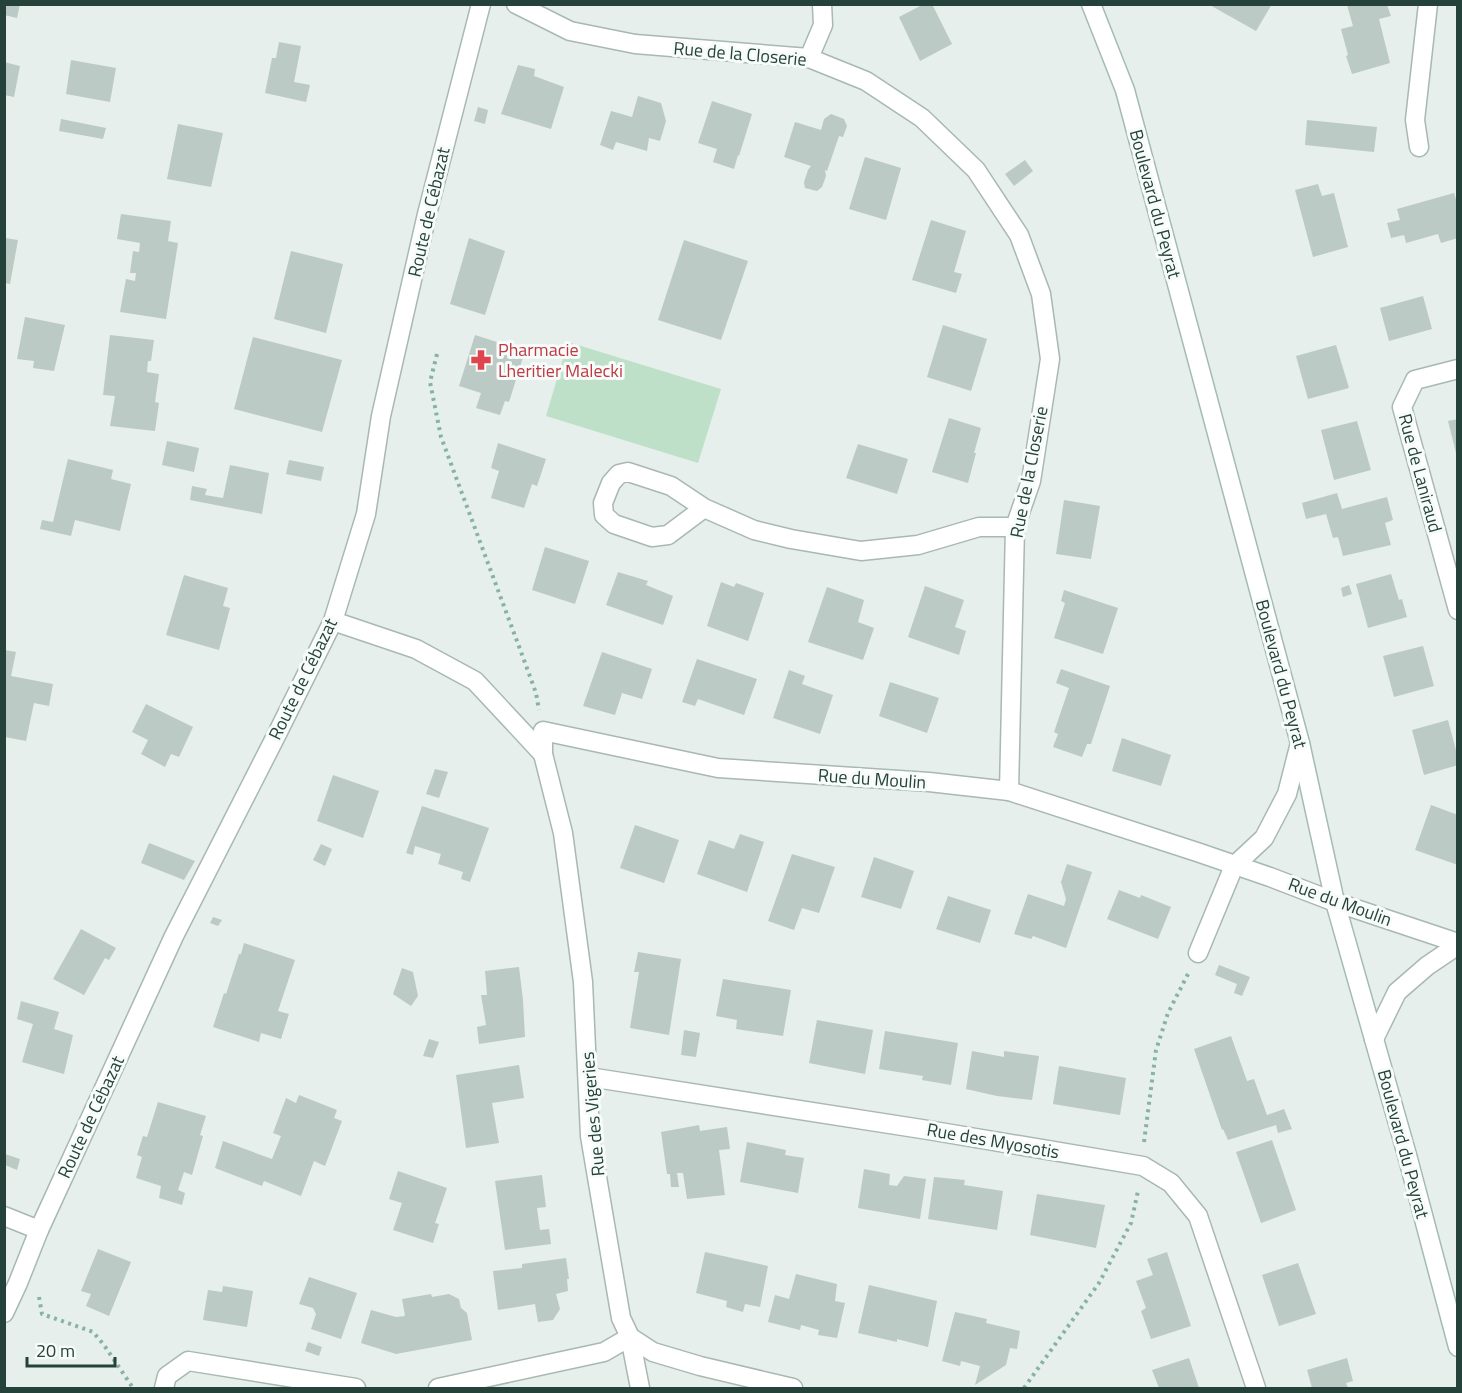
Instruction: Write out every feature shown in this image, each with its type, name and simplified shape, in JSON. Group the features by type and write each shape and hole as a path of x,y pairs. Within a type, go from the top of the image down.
{"street":[{"name":"Route de Cébazat","path":"4,1313 39,1230 174,936 333,621 366,514 381,416 427,214 481,4"},
{"name":"Rue de la Closerie","path":"516,4 570,31 634,44 809,58 866,81 922,118 976,170 1019,235 1041,294 1050,359 1032,481 1015,527 1010,792"},
{"path":"809,58 823,25 822,4"},
{"name":"Boulevard du Peyrat","path":"1092,4 1125,90 1300,742 1335,902 1407,1155 1458,1347"},
{"path":"1419,147 1415,120 1428,4"},
{"name":"Rue de Laniraud","path":"1458,369 1415,380 1402,407 1458,610"},
{"path":"704,508 668,535 652,537 614,524 603,515 603,503 611,483 619,474 628,472 671,486 704,508 754,530 861,551 918,545 979,527 1015,527"},
{"path":"333,621 416,649 475,681 543,754"},
{"path":"543,731 543,754"},
{"name":"Rue du Moulin","path":"543,731 718,768 929,782 1010,792 1197,852 1458,944"},
{"path":"1198,953 1234,866 1264,838 1287,794 1300,742"},
{"name":"Rue des Vigeries","path":"543,754 563,833 584,982 591,1136 621,1318 630,1337 640,1389"},
{"path":"1374,1039 1397,992 1427,966 1458,944"},
{"name":"Rue des Myosotis","path":"589,1077 1143,1166 1171,1183 1198,1216 1256,1389"},
{"path":"4,1216 39,1230"},
{"path":"438,1389 604,1352 630,1337 653,1352 793,1389"},
{"path":"164,1389 168,1376 188,1361 356,1389"}],"path":[{"path":"437,354 430,382 441,437 536,693 543,731"},
{"path":"18,1283 39,1294 42,1314 93,1332 104,1344 133,1389"}],"green space":[{"path":"568,342 721,389 698,463 546,416"}],"building":[{"path":"4,4 20,4 17,18 4,15"},
{"path":"924,4 932,4 952,44 920,61 899,17"},
{"path":"1208,4 1272,4 1256,31"},
{"path":"1347,5 1387,5 1391,16 1379,19 1390,63 1352,74 1341,29 1353,26"},
{"path":"279,42 301,46 294,82 310,85 306,102 265,93 272,58 276,58"},
{"path":"71,60 116,68 110,102 66,94"},
{"path":"4,62 20,66 14,97 4,95"},
{"path":"518,65 535,69 534,76 564,87 551,129 501,114"},
{"path":"638,96 661,103 666,121 660,141 649,138 647,151 616,142 613,150 600,145 611,111 632,117"},
{"path":"712,101 752,114 734,169 713,162 717,149 698,143"},
{"path":"478,107 488,110 485,124 474,121"},
{"path":"831,114 844,119 847,126 843,137 839,136 827,171 825,170 826,176 822,187 817,191 805,188 804,182 811,166 784,157 795,122 821,130 824,119"},
{"path":"61,119 106,128 103,139 59,131"},
{"path":"1307,120 1377,127 1374,152 1305,145"},
{"path":"178,124 223,133 211,187 167,179"},
{"path":"865,157 901,168 886,220 849,209"},
{"path":"1025,160 1033,171 1014,186 1005,174"},
{"path":"1318,184 1322,196 1334,193 1348,247 1313,257 1295,190"},
{"path":"1454,193 1458,206 1458,238 1441,243 1438,234 1406,243 1404,235 1391,238 1387,223 1400,220 1397,209"},
{"path":"121,214 171,221 168,241 178,243 166,319 120,312 126,279 135,281 136,273 130,273 133,251 139,252 140,243 117,239"},
{"path":"931,220 966,231 954,272 962,274 956,293 912,280"},
{"path":"5,238 18,240 10,284 5,283"},
{"path":"469,238 505,251 485,315 450,304"},
{"path":"684,240 748,261 721,340 658,320"},
{"path":"291,251 343,264 326,333 274,319"},
{"path":"1423,296 1432,329 1389,341 1380,308"},
{"path":"25,317 65,325 54,371 33,368 34,361 17,359"},
{"path":"943,325 987,339 971,391 927,377"},
{"path":"110,335 154,340 147,372 159,374 155,402 159,403 155,431 110,426 115,396 103,395"},
{"path":"475,335 525,351 509,402 505,401 500,415 476,408 481,393 459,386"},
{"path":"253,337 342,360 322,432 234,409"},
{"path":"1336,345 1349,388 1308,399 1296,356"},
{"path":"949,418 981,428 968,483 932,472"},
{"path":"1458,419 1458,456 1457,457 1448,421"},
{"path":"1357,421 1371,470 1334,480 1321,430"},
{"path":"167,441 199,448 194,472 162,465"},
{"path":"498,443 546,459 537,486 532,484 524,508 491,498 499,471 491,468"},
{"path":"858,444 908,459 897,494 846,478"},
{"path":"68,459 113,470 111,479 131,484 120,531 75,520 71,536 40,529 42,520 53,522"},
{"path":"289,460 324,467 321,481 286,474"},
{"path":"230,465 269,473 262,514 190,500 192,486 207,489 205,495 223,498"},
{"path":"1337,493 1342,509 1387,497 1393,520 1385,523 1391,545 1343,556 1338,537 1333,538 1326,514 1306,519 1302,503"},
{"path":"1064,500 1100,506 1091,559 1056,554"},
{"path":"545,547 589,561 575,604 532,590"},
{"path":"618,572 648,581 646,585 673,596 663,625 606,605"},
{"path":"1391,574 1407,617 1368,628 1356,584"},
{"path":"184,575 228,588 223,606 230,608 219,650 166,635"},
{"path":"721,582 734,587 736,583 764,593 748,641 707,626"},
{"path":"1349,585 1352,594 1343,597 1341,588"},
{"path":"925,586 964,600 955,627 966,631 959,655 908,637"},
{"path":"827,587 864,600 858,622 874,628 863,660 808,642"},
{"path":"1064,590 1118,608 1103,654 1054,638 1065,603 1061,601"},
{"path":"1423,646 1434,686 1394,697 1383,656"},
{"path":"5,650 16,652 11,676 53,684 49,706 34,703 26,741 5,737"},
{"path":"602,652 652,669 642,699 622,693 615,715 583,706"},
{"path":"697,659 757,679 744,715 698,699 695,706 682,702"},
{"path":"1061,669 1110,686 1091,744 1087,744 1082,757 1053,747 1058,734 1054,732 1069,688 1056,683"},
{"path":"789,670 805,676 802,684 833,695 820,734 773,718"},
{"path":"890,682 939,698 927,733 879,716"},
{"path":"146,704 193,727 179,757 171,754 165,767 141,754 148,740 132,732"},
{"path":"1448,720 1458,765 1424,775 1412,730"},
{"path":"1122,738 1171,755 1161,786 1112,771"},
{"path":"435,769 448,772 439,798 426,794"},
{"path":"333,775 379,791 363,838 317,821"},
{"path":"1431,805 1458,815 1458,865 1415,850"},
{"path":"422,806 489,828 470,882 461,879 463,872 438,864 441,854 415,846 413,855 406,853"},
{"path":"635,825 679,840 664,883 620,868"},
{"path":"740,834 764,842 747,892 697,874 709,840 734,849"},
{"path":"149,843 195,861 184,880 141,863"},
{"path":"321,844 332,849 325,866 313,860"},
{"path":"792,854 835,867 819,913 802,908 794,930 768,921"},
{"path":"874,857 914,871 901,909 861,897"},
{"path":"1067,864 1092,872 1066,948 1033,936 1031,939 1014,934 1028,894 1064,906 1066,899 1061,882"},
{"path":"1119,890 1140,898 1141,895 1171,907 1158,939 1107,919"},
{"path":"948,896 991,910 980,943 936,929"},
{"path":"213,917 222,920 218,926 210,923"},
{"path":"81,929 116,948 109,960 105,958 84,995 53,979"},
{"path":"244,943 295,960 278,1011 289,1014 281,1039 261,1033 259,1042 213,1027"},
{"path":"638,952 681,959 669,1035 630,1028 639,972 634,972"},
{"path":"1219,965 1250,977 1242,996 1234,993 1237,984 1215,975"},
{"path":"519,967 525,1037 479,1044 477,1027 486,1025 481,995 487,995 485,971"},
{"path":"402,968 413,972 418,996 411,1006 393,994"},
{"path":"723,979 791,990 783,1036 736,1029 737,1020 716,1016"},
{"path":"21,1001 59,1012 54,1029 73,1035 64,1074 22,1062 33,1024 17,1019"},
{"path":"817,1020 873,1030 865,1074 809,1063"},
{"path":"684,1030 700,1033 696,1057 681,1055"},
{"path":"885,1031 958,1043 951,1085 922,1080 923,1076 879,1069"},
{"path":"1231,1036 1247,1081 1254,1079 1267,1115 1284,1109 1292,1129 1278,1133 1276,1125 1228,1140 1222,1130 1194,1049"},
{"path":"429,1039 439,1042 433,1058 423,1056"},
{"path":"972,1051 1004,1057 1004,1051 1039,1056 1032,1100 997,1096 966,1089"},
{"path":"519,1065 524,1098 492,1103 499,1143 466,1148 456,1075"},
{"path":"1059,1066 1126,1078 1120,1115 1053,1104"},
{"path":"299,1095 337,1110 334,1118 342,1121 325,1166 314,1161 301,1196 264,1181 262,1186 215,1168 223,1141 272,1159 281,1136 273,1133 286,1098 296,1103"},
{"path":"158,1102 206,1116 192,1175 184,1172 178,1190 185,1193 182,1205 159,1198 161,1186 136,1178 142,1157 137,1155 143,1136 147,1137"},
{"path":"699,1125 700,1131 727,1127 730,1149 719,1150 725,1195 687,1199 683,1173 677,1173 679,1187 671,1187 661,1132"},
{"path":"1272,1140 1296,1210 1261,1223 1236,1152"},
{"path":"747,1142 786,1150 785,1155 804,1158 798,1193 740,1182"},
{"path":"5,1154 20,1159 17,1170 5,1165"},
{"path":"864,1169 890,1174 889,1185 897,1186 904,1176 926,1179 920,1219 858,1208"},
{"path":"398,1171 447,1188 435,1223 439,1224 433,1243 393,1230 402,1203 389,1199"},
{"path":"542,1175 546,1207 537,1208 540,1230 549,1229 551,1244 505,1250 495,1181"},
{"path":"934,1177 965,1180 964,1185 1003,1191 997,1230 928,1219"},
{"path":"1037,1194 1105,1205 1096,1248 1030,1235"},
{"path":"98,1249 131,1262 109,1316 86,1306 91,1294 81,1291"},
{"path":"705,1252 768,1266 760,1307 745,1304 743,1312 726,1307 727,1301 696,1293"},
{"path":"1167,1252 1191,1326 1151,1339 1141,1311 1146,1308 1136,1281 1153,1275 1147,1259"},
{"path":"566,1258 568,1291 556,1294 560,1309 553,1320 538,1322 535,1304 498,1310 493,1271 522,1268 522,1264"},
{"path":"1298,1263 1316,1314 1279,1326 1262,1275"},
{"path":"796,1274 837,1284 835,1301 845,1303 837,1338 818,1335 819,1330 801,1325 800,1330 768,1322 775,1295 789,1299"},
{"path":"309,1277 357,1293 341,1339 311,1329 316,1314 313,1308 299,1304"},
{"path":"869,1285 937,1301 928,1347 858,1333"},
{"path":"223,1286 253,1291 247,1327 203,1320 208,1290 222,1292"},
{"path":"431,1294 432,1297 449,1294 459,1299 461,1308 467,1313 472,1340 396,1354 361,1343 371,1310 396,1317 405,1316 402,1299"},
{"path":"955,1312 987,1319 986,1323 1020,1331 1017,1349 1010,1348 1006,1365 975,1385 980,1366 961,1361 960,1366 942,1361"},
{"path":"308,1342 322,1347 319,1356 305,1351"},
{"path":"1189,1358 1199,1388 1159,1388 1152,1370"},
{"path":"1347,1358 1353,1381 1346,1383 1348,1388 1312,1388 1307,1370"}],"place":[{"name":"Pharmacie Lheritier Malecki","path":"481,360"}]}
